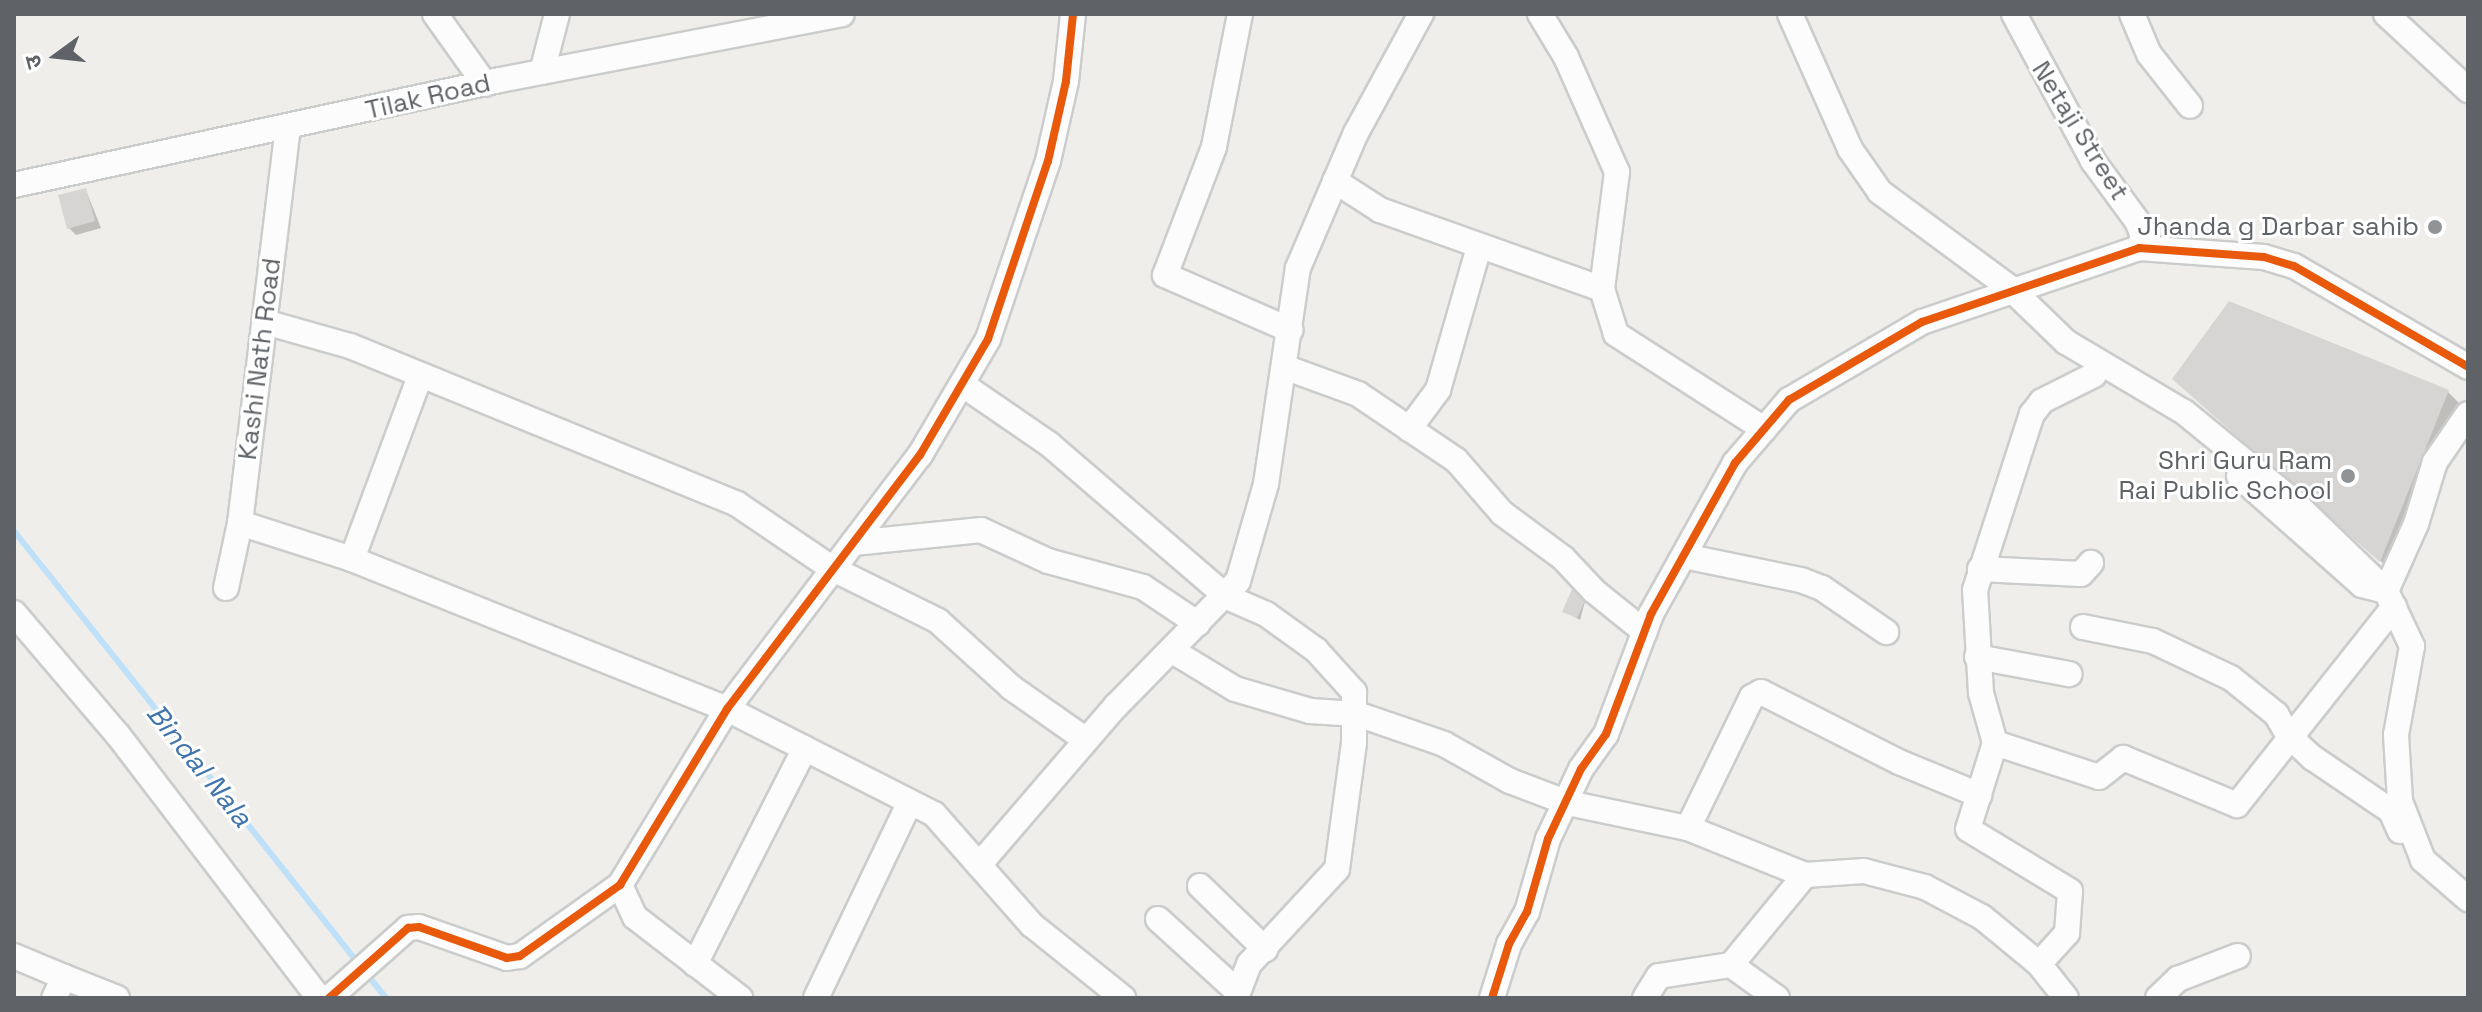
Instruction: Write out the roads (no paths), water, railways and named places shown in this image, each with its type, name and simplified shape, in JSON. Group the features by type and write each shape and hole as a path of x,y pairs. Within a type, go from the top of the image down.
{"street":[{"path":"435,14 485,84"},
{"path":"542,72 557,14"},
{"name":"Tilak Road","path":"14,185 288,129 542,72 842,14"},
{"path":"329,998 403,931 419,927 507,958 520,956 620,885 727,709 920,455 988,339 1048,161 1066,81 1073,14"},
{"path":"1240,14 1214,147 1164,270 1168,281 1290,330"},
{"path":"979,865 1086,740 1171,650 1227,597 1238,581 1266,484 1298,268 1335,181 1421,14"},
{"path":"1540,14 1566,57 1617,172 1602,289 1616,334 1764,429"},
{"path":"1777,14 1847,162 1880,192 2092,360 2184,412 2292,500 2390,599 2407,630 2413,660 2396,735 2400,801 2423,860 2468,899"},
{"path":"1790,14 1850,149 1880,192"},
{"name":"Netaji Street","path":"2014,14 2093,161 2137,221 2143,236 2139,248"},
{"path":"2132,14 2149,54 2190,106"},
{"path":"2386,14 2468,90"},
{"name":"Kashi Nath Road","path":"226,588 240,523 288,129"},
{"path":"1335,181 1380,210 1602,289"},
{"path":"1409,429 1438,390 1479,247"},
{"path":"1492,998 1509,944 1527,912 1548,839 1568,803 1581,769 1606,734 1645,632 1735,463 1789,400 1922,322 2003,291 2139,248 2264,257 2294,266 2468,367"},
{"path":"2003,291 2041,338 2094,375 2190,433 2341,568 2362,585 2390,599"},
{"path":"265,322 350,346 737,504 833,569 938,621 1012,688 1086,740"},
{"path":"1284,367 1358,394 1456,460 1502,513 1563,558 1594,591 1645,632"},
{"path":"2039,964 2067,933 2070,891 1972,834 1969,825 1995,743 1977,657 1975,590 2032,414 2042,401 2094,375"},
{"path":"352,559 420,376"},
{"path":"963,385 1049,444 1227,597 1266,614 1326,658 1354,692 1357,714 1337,869 1249,964 1237,995 1158,919"},
{"path":"1995,743 2099,777 2123,758 2237,805 2390,599 2435,462 2468,414"},
{"path":"240,523 352,559 727,709 934,814 1032,925 1123,998"},
{"path":"853,543 981,530 1048,561 1143,587 1198,624"},
{"path":"1684,556 1812,584 1886,632"},
{"path":"1980,569 2081,574 2091,563"},
{"path":"14,613 118,735 319,998"},
{"path":"2083,627 2153,641 2231,678 2276,714 2288,735 2391,811 2417,869 2468,914"},
{"path":"1171,650 1235,689 1310,711 1357,714 1444,744 1510,781 1568,803 1688,828 1805,875 1864,871 1925,887 1982,917 2039,964 2066,998"},
{"path":"1977,657 2069,674"},
{"path":"1688,828 1752,697 1761,692 1899,762 1979,795"},
{"path":"695,964 805,748"},
{"path":"816,998 910,802"},
{"path":"1645,998 1659,976 1731,965 1805,875"},
{"path":"620,885 635,917 740,998"},
{"path":"1200,886 1265,949"},
{"path":"14,956 59,988 117,998"},
{"path":"2158,998 2178,979 2238,956"},
{"path":"1731,965 1777,998"}],"waterway":[{"name":"Bindal Nala","path":"14,531 358,963"},
{"name":"Bindal Nala","path":"365,972 386,998"}],"place":[{"name":"Jhanda g Darbar sahib","path":"2435,227"},
{"name":"Shri Guru Ram Rai Public School","path":"2348,476"}]}
